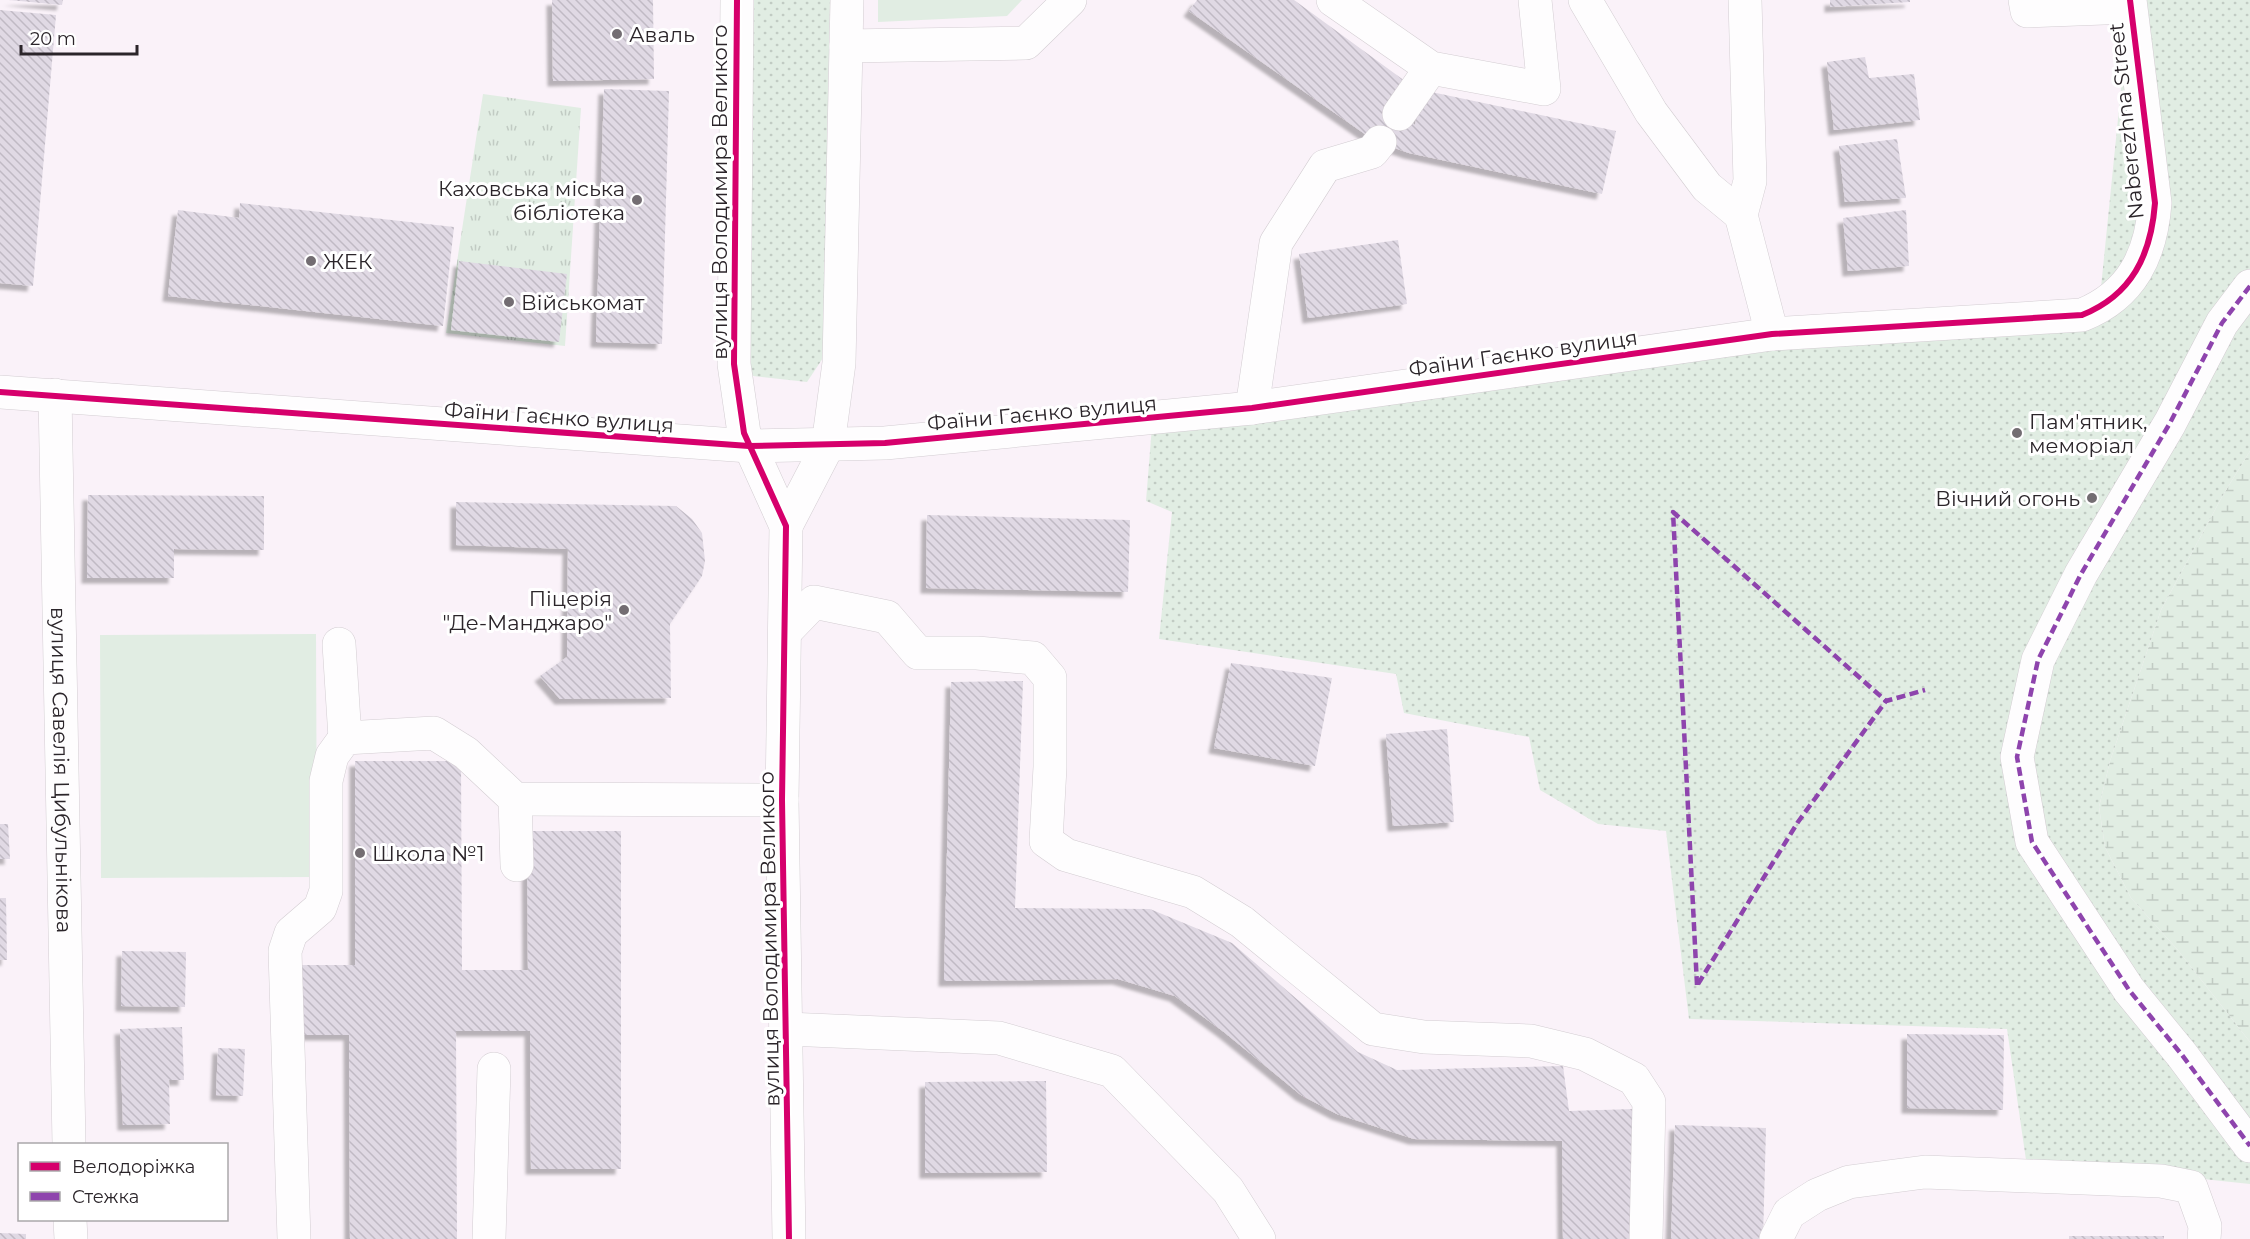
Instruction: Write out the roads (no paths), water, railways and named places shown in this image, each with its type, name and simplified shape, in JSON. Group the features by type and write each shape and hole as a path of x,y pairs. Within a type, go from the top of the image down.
{"street":[{"name":"вулиця Володимира Великого","path":"737,0 734,364 744,433 786,526 782,800 789,1239"},
{"name":"вулиця Володимира Великого","path":"786,526 828,445 838,363 847,0"},
{"path":"846,46 1026,43 1070,0"},
{"path":"1333,0 1431,68 1544,89 1535,0"},
{"path":"1585,0 1651,112 1707,187 1741,215"},
{"path":"1745,0 1750,181 1741,215 1772,334"},
{"path":"2025,0 2027,11 2130,4"},
{"name":"Naberezhna Street","path":"2082,315 2103,306 2123,289 2140,265 2153,232 2155,204 2130,4"},
{"path":"1399,114 1431,68"},
{"path":"1252,408 1276,243 1325,166 1372,152 1380,142"},
{"path":"2250,286 2222,323 2170,423 2081,574 2038,660 2017,757 2032,842 2129,990 2182,1055 2250,1146"},
{"name":"Фаїни Гаєнко вулиця","path":"0,392 749,447 828,445 945,438 1252,408 1772,334 2082,315"},
{"name":"вулиця Савелія Цибульнікова","path":"55,395 69,1143"},
{"path":"785,632 814,602 887,617 918,652 977,653 1033,658 1050,678 1050,767 1046,841 1066,855 1193,892 1242,922 1373,1029 1424,1037 1532,1041 1585,1054 1634,1079 1649,1102 1646,1239"},
{"path":"294,1239 285,951 291,933 320,908 326,891 326,781 332,756 345,738 339,644"},
{"path":"345,738 434,733 466,753 515,799 782,800"},
{"path":"515,799 516,865"},
{"path":"787,1029 999,1038 1112,1071 1228,1190 1260,1239"},
{"path":"489,1239 494,1069"},
{"path":"1776,1239 1789,1213 1818,1195 1849,1182 1925,1172 2162,1181 2191,1187 2205,1226 2204,1239"},
{"path":"70,1221 70,1239"}],"place":[{"name":"Аваль","path":"617,34"},
{"name":"Каховська міська бібліотека","path":"637,200"},
{"name":"ЖЕК","path":"311,261"},
{"name":"Військомат","path":"509,302"},
{"name":"Пам'ятник, меморіал","path":"2017,433"},
{"name":"Вічний огонь","path":"2092,498"},
{"name":"Піцерія \"Де-Манджаро\"","path":"624,610"},
{"name":"Школа №1","path":"360,853"}]}
